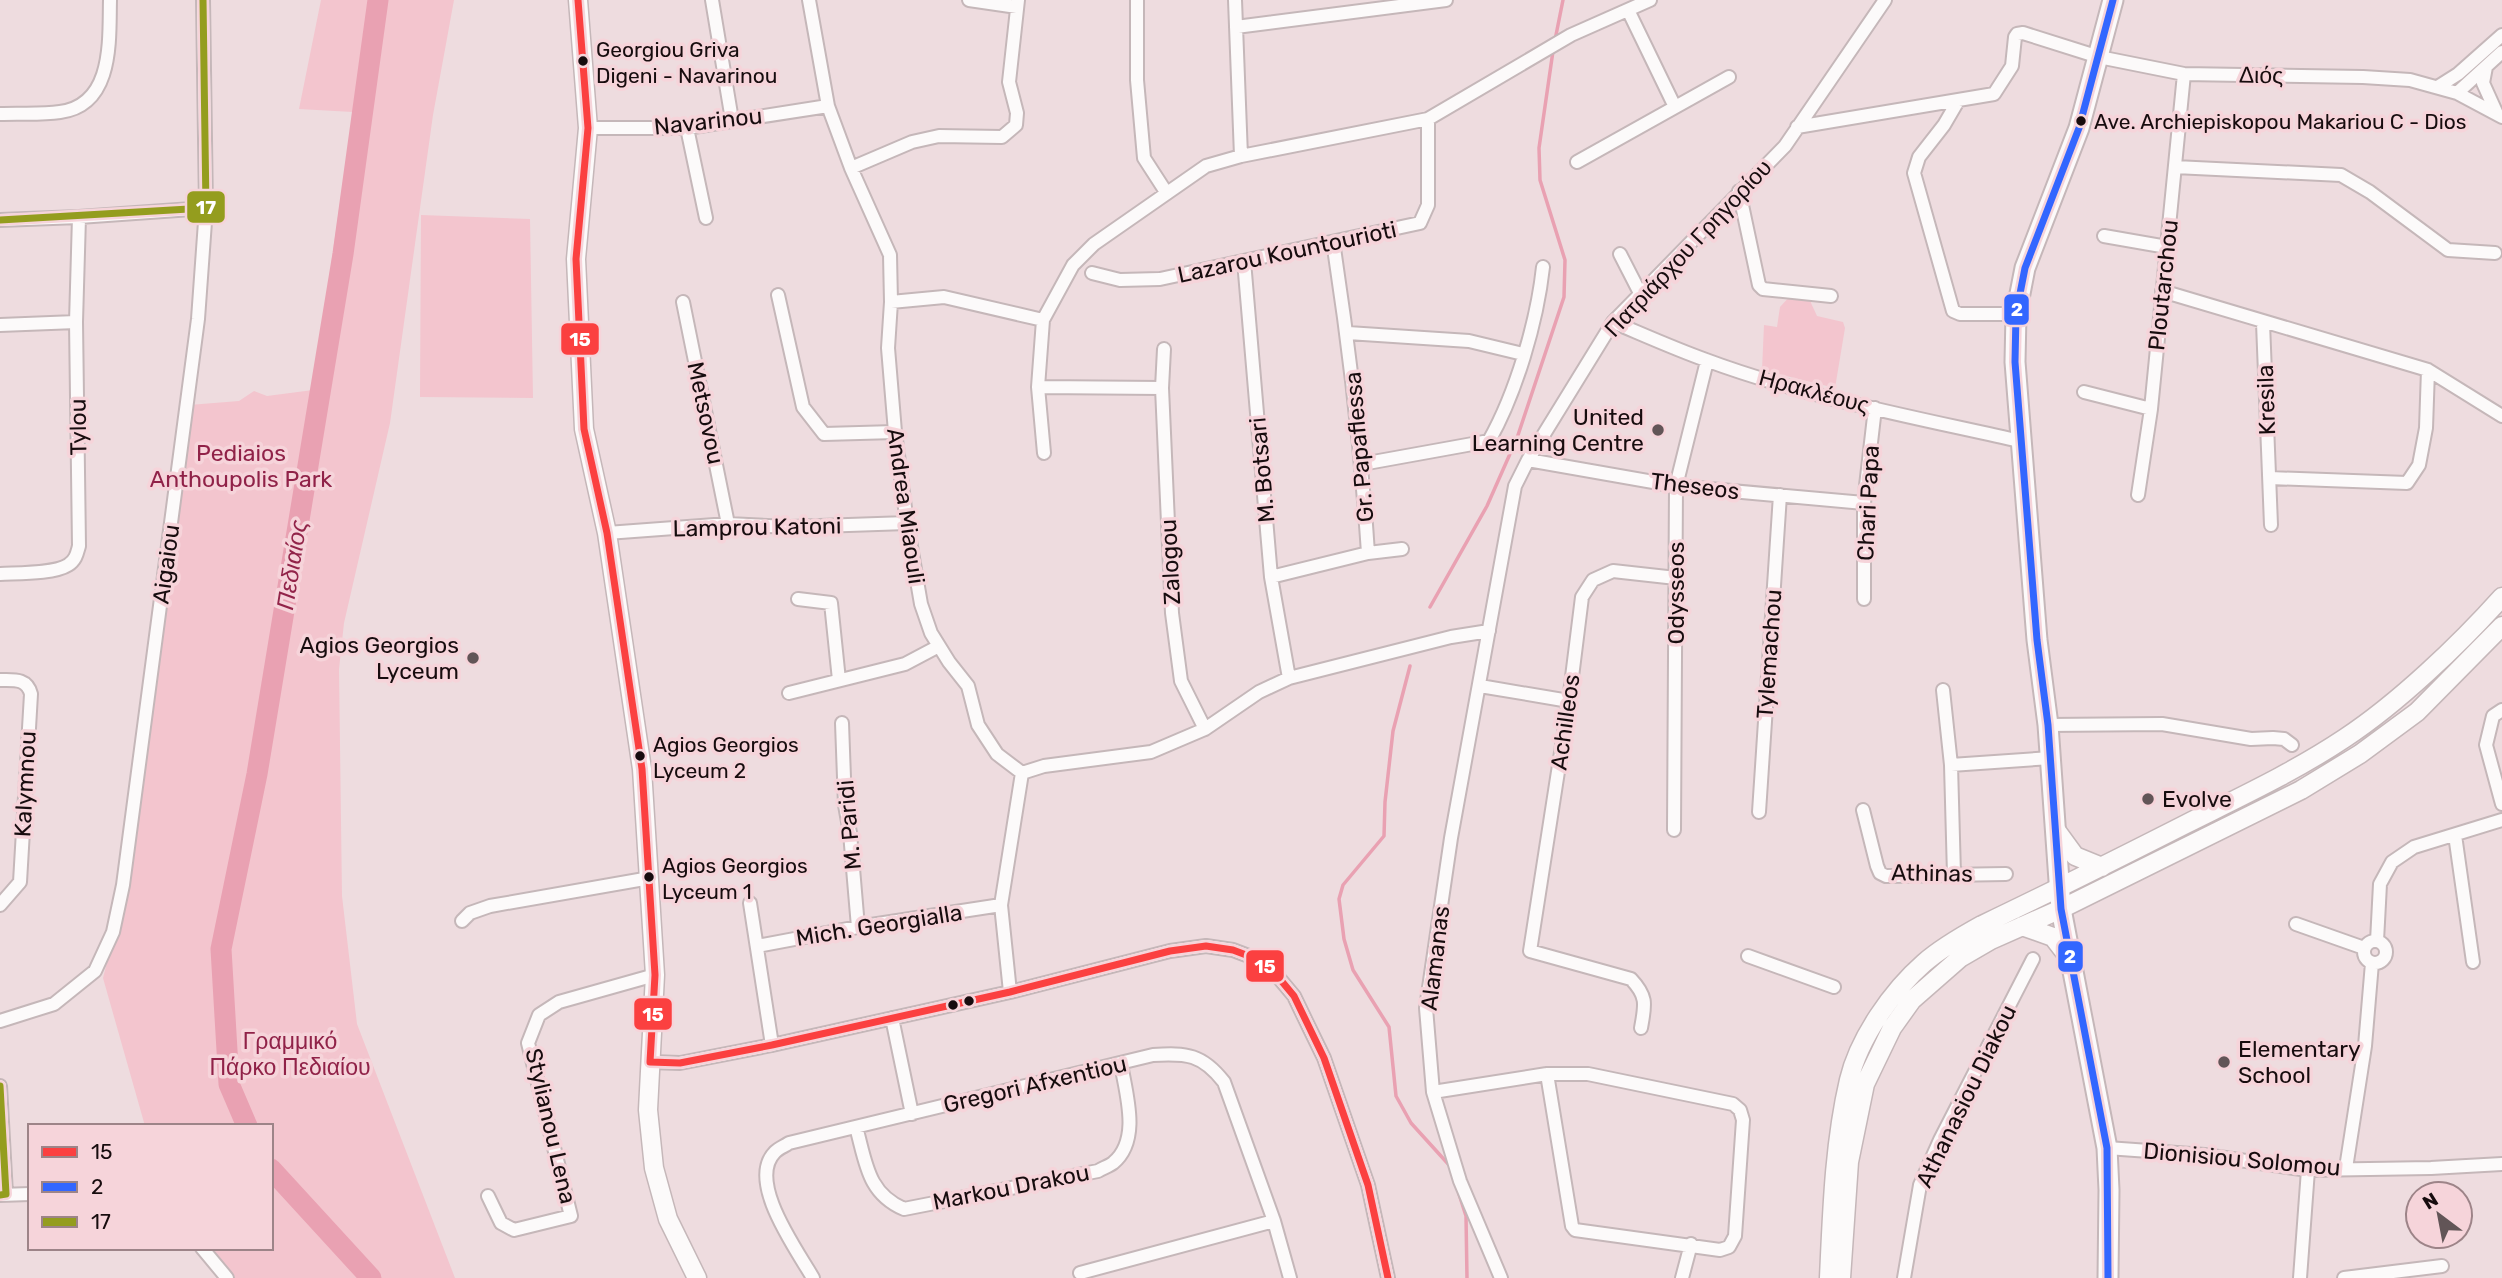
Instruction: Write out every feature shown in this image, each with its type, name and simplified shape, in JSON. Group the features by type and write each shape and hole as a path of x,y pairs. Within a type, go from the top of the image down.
{"main road":[{"path":"578,0 588,128 576,259 584,429 607,533 642,769 655,975 648,1110 654,1168 668,1219 696,1278"},
{"path":"2108,1278 2107,1148 2061,909 2048,725 2038,640 2015,362 2016,314 2025,268 2079,128 2113,0"},
{"path":"1829,1278 1838,1157 1850,1078 1880,1013 1903,984 1951,942 2293,770 2347,737 2395,699 2475,627 2502,597"},
{"path":"1841,1278 1849,1162 1865,1084 1877,1054 1912,1000 1960,958 1991,940 2061,909 2301,790 2360,754 2417,712 2502,626"},
{"path":"2056,830 2075,856 2102,867"},
{"path":"2022,926 2053,937 2070,959"}],"street":[{"path":"0,114 62,112 74,108 92,94 104,75 108,61 110,0"},
{"name":"Aigaiou","path":"0,1021 54,1004 95,971 113,932 123,884 198,319 206,208 204,0"},
{"path":"712,0 732,120"},
{"name":"Andrea Miaouli","path":"809,0 828,106 851,168 890,255 888,348 895,432 920,604 931,633 968,686 978,725 997,754 1022,773"},
{"path":"851,168 912,142 939,136 1002,137 1016,125 1017,113 1009,82 1017,4 969,0"},
{"path":"1137,0 1137,80 1144,158 1166,192"},
{"path":"1235,0 1241,156"},
{"path":"1236,27 1446,0"},
{"path":"1044,453 1038,387 1043,320 1073,265 1094,244 1206,166 1241,156 1428,119 1571,35 1650,0"},
{"name":"Πατριάρχου Γρηγορίου","path":"1489,631 1515,486 1528,460 1613,322 1785,146 1885,0"},
{"path":"1628,10 1675,107"},
{"name":"Διός","path":"1958,101 1994,94 2012,66 2015,37 2023,33 2099,57 2184,74 2410,80 2457,93 2499,115"},
{"path":"2439,86 2458,74 2502,35"},
{"path":"2457,93 2502,52"},
{"path":"2486,66 2483,83 2499,115"},
{"name":"Ploutarchou","path":"2137,495 2151,409 2184,74"},
{"path":"1577,162 1729,77"},
{"path":"1797,127 1958,101"},
{"path":"1958,101 1944,125 1919,157 1914,173 1919,194 1953,311 1960,314 2016,314"},
{"name":"Navarinou","path":"588,128 687,128 828,106"},
{"name":"Lazarou Kountourioti","path":"1092,273 1120,280 1160,279 1420,223 1428,205 1428,119"},
{"path":"687,128 706,218"},
{"path":"2175,167 2341,175 2370,192 2448,250 2495,253"},
{"path":"1739,191 1759,285 1763,289 1831,296"},
{"path":"0,220 206,208"},
{"name":"Tylou","path":"0,574 57,569 68,565 77,556 76,322 79,217"},
{"path":"2104,236 2167,247"},
{"name":"Gr. Papaflessa","path":"1271,577 1368,553 1348,333 1334,242"},
{"path":"1620,254 1640,293"},
{"name":"M. Botsari","path":"1244,261 1271,577 1289,678"},
{"path":"1362,464 1489,441 1505,413 1539,298 1543,267"},
{"path":"2162,291 2428,370 2500,411"},
{"path":"778,295 803,407 824,434 895,432"},
{"path":"891,302 944,297 1043,320"},
{"name":"Metsovou","path":"683,302 728,524"},
{"path":"0,325 76,322"},
{"name":"Ηρακλέους","path":"1613,322 1707,361 1764,379 2020,441"},
{"name":"Kresila","path":"2263,323 2271,525"},
{"path":"1348,333 1469,341 1523,354"},
{"name":"Zalogou","path":"1164,349 1162,388 1172,613 1181,681 1205,729"},
{"name":"Odysseos","path":"1674,830 1676,486 1707,361"},
{"path":"2270,478 2407,483 2418,465 2426,428 2428,370"},
{"path":"1038,387 1162,388"},
{"path":"2084,392 2151,409"},
{"name":"Chari Papa","path":"1864,599 1864,503 1875,408"},
{"name":"Theseos","path":"1528,460 1676,486 1864,503"},
{"name":"Tylemachou","path":"1759,812 1780,495"},
{"name":"Lamprou Katoni","path":"607,533 728,524 790,527 907,523"},
{"path":"1368,553 1402,550"},
{"name":"Achilleos","path":"1641,1028 1645,1004 1642,991 1631,979 1530,951 1569,701 1582,597 1593,580 1614,571 1676,578"},
{"path":"798,599 831,603 839,680"},
{"path":"1010,992 1001,905 1022,773 1044,766 1151,752 1205,729 1259,692 1289,678 1451,637 1489,631"},
{"name":"Alamanas","path":"1489,631 1451,838 1426,1008 1433,1092 1460,1181 1501,1278"},
{"path":"789,693 905,664 939,646"},
{"name":"Kalymnou","path":"0,680 24,682 30,694 20,882 0,905"},
{"path":"1480,686 1569,701"},
{"path":"1943,690 1951,765 1954,874"},
{"path":"2502,710 2493,716 2486,746 2502,804"},
{"name":"M. Paridi","path":"842,723 845,805 858,926"},
{"path":"2048,725 2162,724 2250,739 2273,737 2284,739 2292,745"},
{"path":"1951,765 2050,758"},
{"name":"Athinas","path":"1863,810 1880,873 1886,876 2006,874"},
{"path":"2376,941 2380,884 2392,862 2414,847 2502,820"},
{"path":"2455,835 2473,962"},
{"path":"462,921 470,913 490,906 650,877"},
{"path":"750,903 772,1045"},
{"name":"Mich. Georgialla","path":"757,946 858,926 1001,905"},
{"path":"2296,924 2364,948"},
{"path":"2376,941 2384,946 2386,953 2382,960 2372,963 2366,959 2364,948 2368,943 2376,941"},
{"path":"650,1062 680,1063 772,1045 1010,992 1170,951 1206,946 1233,950 1254,958 1274,972 1294,996 1328,1069 1368,1185 1388,1278"},
{"path":"1748,956 1834,987"},
{"name":"Athanasiou Diakou","path":"1904,1278 1920,1185 1940,1140 2033,959"},
{"path":"2346,1168 2365,1046 2372,963"},
{"name":"Stylianou Lena","path":"488,1196 501,1223 514,1230 571,1216 528,1043 539,1015 559,1002 655,975"},
{"path":"892,1018 912,1114"},
{"name":"Gregori Afxentiou","path":"813,1278 773,1206 765,1181 769,1161 775,1151 789,1143 1153,1055 1182,1054 1200,1059 1212,1067 1224,1082 1274,1221 1290,1278"},
{"name":"Markou Drakou","path":"856,1127 876,1191 889,1203 904,1209 1098,1171 1115,1162 1126,1144 1130,1124 1121,1064"},
{"path":"1433,1092 1547,1074 1588,1074 1733,1104 1741,1110 1743,1120 1735,1236 1728,1247 1720,1250 1691,1244 1581,1232 1572,1226 1547,1074"},
{"path":"0,1086 3,1195 28,1194"},
{"name":"Dionisiou Solomou","path":"2107,1148 2205,1155 2308,1170 2502,1164"},
{"path":"2300,1278 2308,1170"},
{"path":"1080,1273 1274,1221"},
{"path":"1682,1278 1691,1244"},
{"path":"204,1250 226,1278"},
{"path":"2343,1278 2442,1266"}],"green space":[{"name":"Γραμμικό Πάρκο Πεδιαίου","path":"321,0 454,0 433,115 390,423 344,623 339,669 342,896 357,1024 455,1278 232,1278 211,1250 273,1250 273,1124 144,1124 103,978 127,884 189,405 239,401 254,391 267,396 313,390 353,112 299,109"},
{"path":"421,215 530,219 533,398 420,397"},
{"path":"1791,295 1813,298 1811,303 1817,316 1843,322 1845,328 1835,388 1762,370 1764,325 1777,327 1780,307"}],"waterway":[{"name":"Πεδιαίος","path":"246,1124 229,1084 221,949 257,774 343,254 378,0"},
{"path":"1555,40 1563,0"},
{"path":"1430,607 1487,506 1517,438 1564,297 1565,260 1540,180 1539,148 1553,51"},
{"path":"1410,666 1393,731 1384,836 1343,885 1339,899 1344,939 1353,970 1389,1027 1396,1096 1411,1123 1450,1166"},
{"name":"Πεδιαίος","path":"273,1171 371,1278"},
{"path":"1459,1194 1466,1216 1467,1278"}],"transit line":[{"name":"17","path":"0,220 206,208 203,0"},
{"name":"15","path":"578,0 588,128 576,259 584,429 607,533 642,769 655,975 650,1062 680,1063 772,1045 1010,992 1170,951 1206,946 1233,950 1254,958 1274,972 1294,996 1324,1058 1368,1185 1388,1278"},
{"name":"2","path":"2108,1278 2107,1148 2061,909 2048,725 2037,640 2015,362 2016,314 2025,268 2079,128 2113,0"},
{"name":"17","path":"0,1086 6,1194 0,1195"}],"place":[{"name":"Georgiou Griva Digeni - Navarinou","path":"583,61"},
{"name":"Ave. Archiepiskopou Makariou C - Dios","path":"2081,121"},
{"name":"United Learning Centre","path":"1658,430"},
{"name":"Agios Georgios Lyceum","path":"473,658"},
{"name":"Agios Georgios Lyceum 2","path":"640,756"},
{"name":"Evolve","path":"2148,799"},
{"name":"Agios Georgios Lyceum 1","path":"649,877"},
{"name":"Elementary School","path":"2224,1062"}],"park label":[{"name":"Pediaios Anthoupolis Park","path":"241,466"}]}
